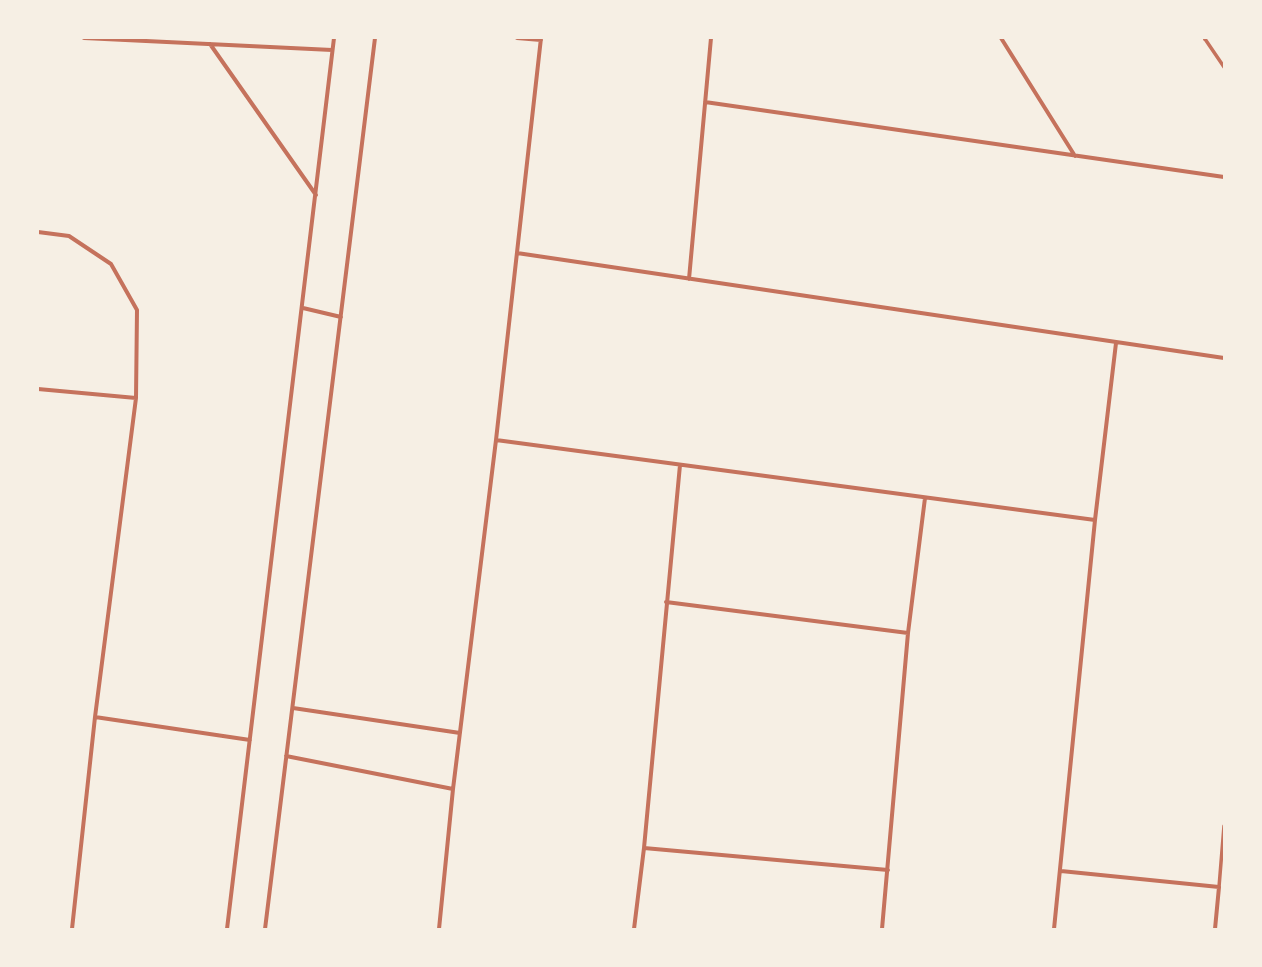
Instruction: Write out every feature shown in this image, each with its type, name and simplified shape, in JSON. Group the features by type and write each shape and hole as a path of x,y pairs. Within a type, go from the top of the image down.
{"street":[{"path":"84,38 332,50"},
{"path":"227,929 334,38"},
{"path":"265,929 375,38"},
{"path":"439,929 453,789 496,440 541,39 517,38"},
{"path":"689,279 711,38"},
{"path":"1001,38 1075,156"},
{"path":"1205,38 1224,67"},
{"path":"210,44 316,195"},
{"path":"705,102 1224,177"},
{"path":"38,232 69,236 111,264 137,310 136,398 95,717 72,929"},
{"path":"517,254 1224,358"},
{"path":"302,308 341,317"},
{"path":"1054,929 1095,520 1116,343"},
{"path":"38,389 136,398"},
{"path":"496,440 1095,520"},
{"path":"634,929 644,848 680,465"},
{"path":"882,929 908,633 925,498"},
{"path":"666,602 908,633"},
{"path":"292,708 460,733"},
{"path":"95,717 250,740"},
{"path":"286,756 453,789"},
{"path":"1215,929 1224,826"},
{"path":"644,848 888,870"},
{"path":"1061,871 1219,887"}]}
